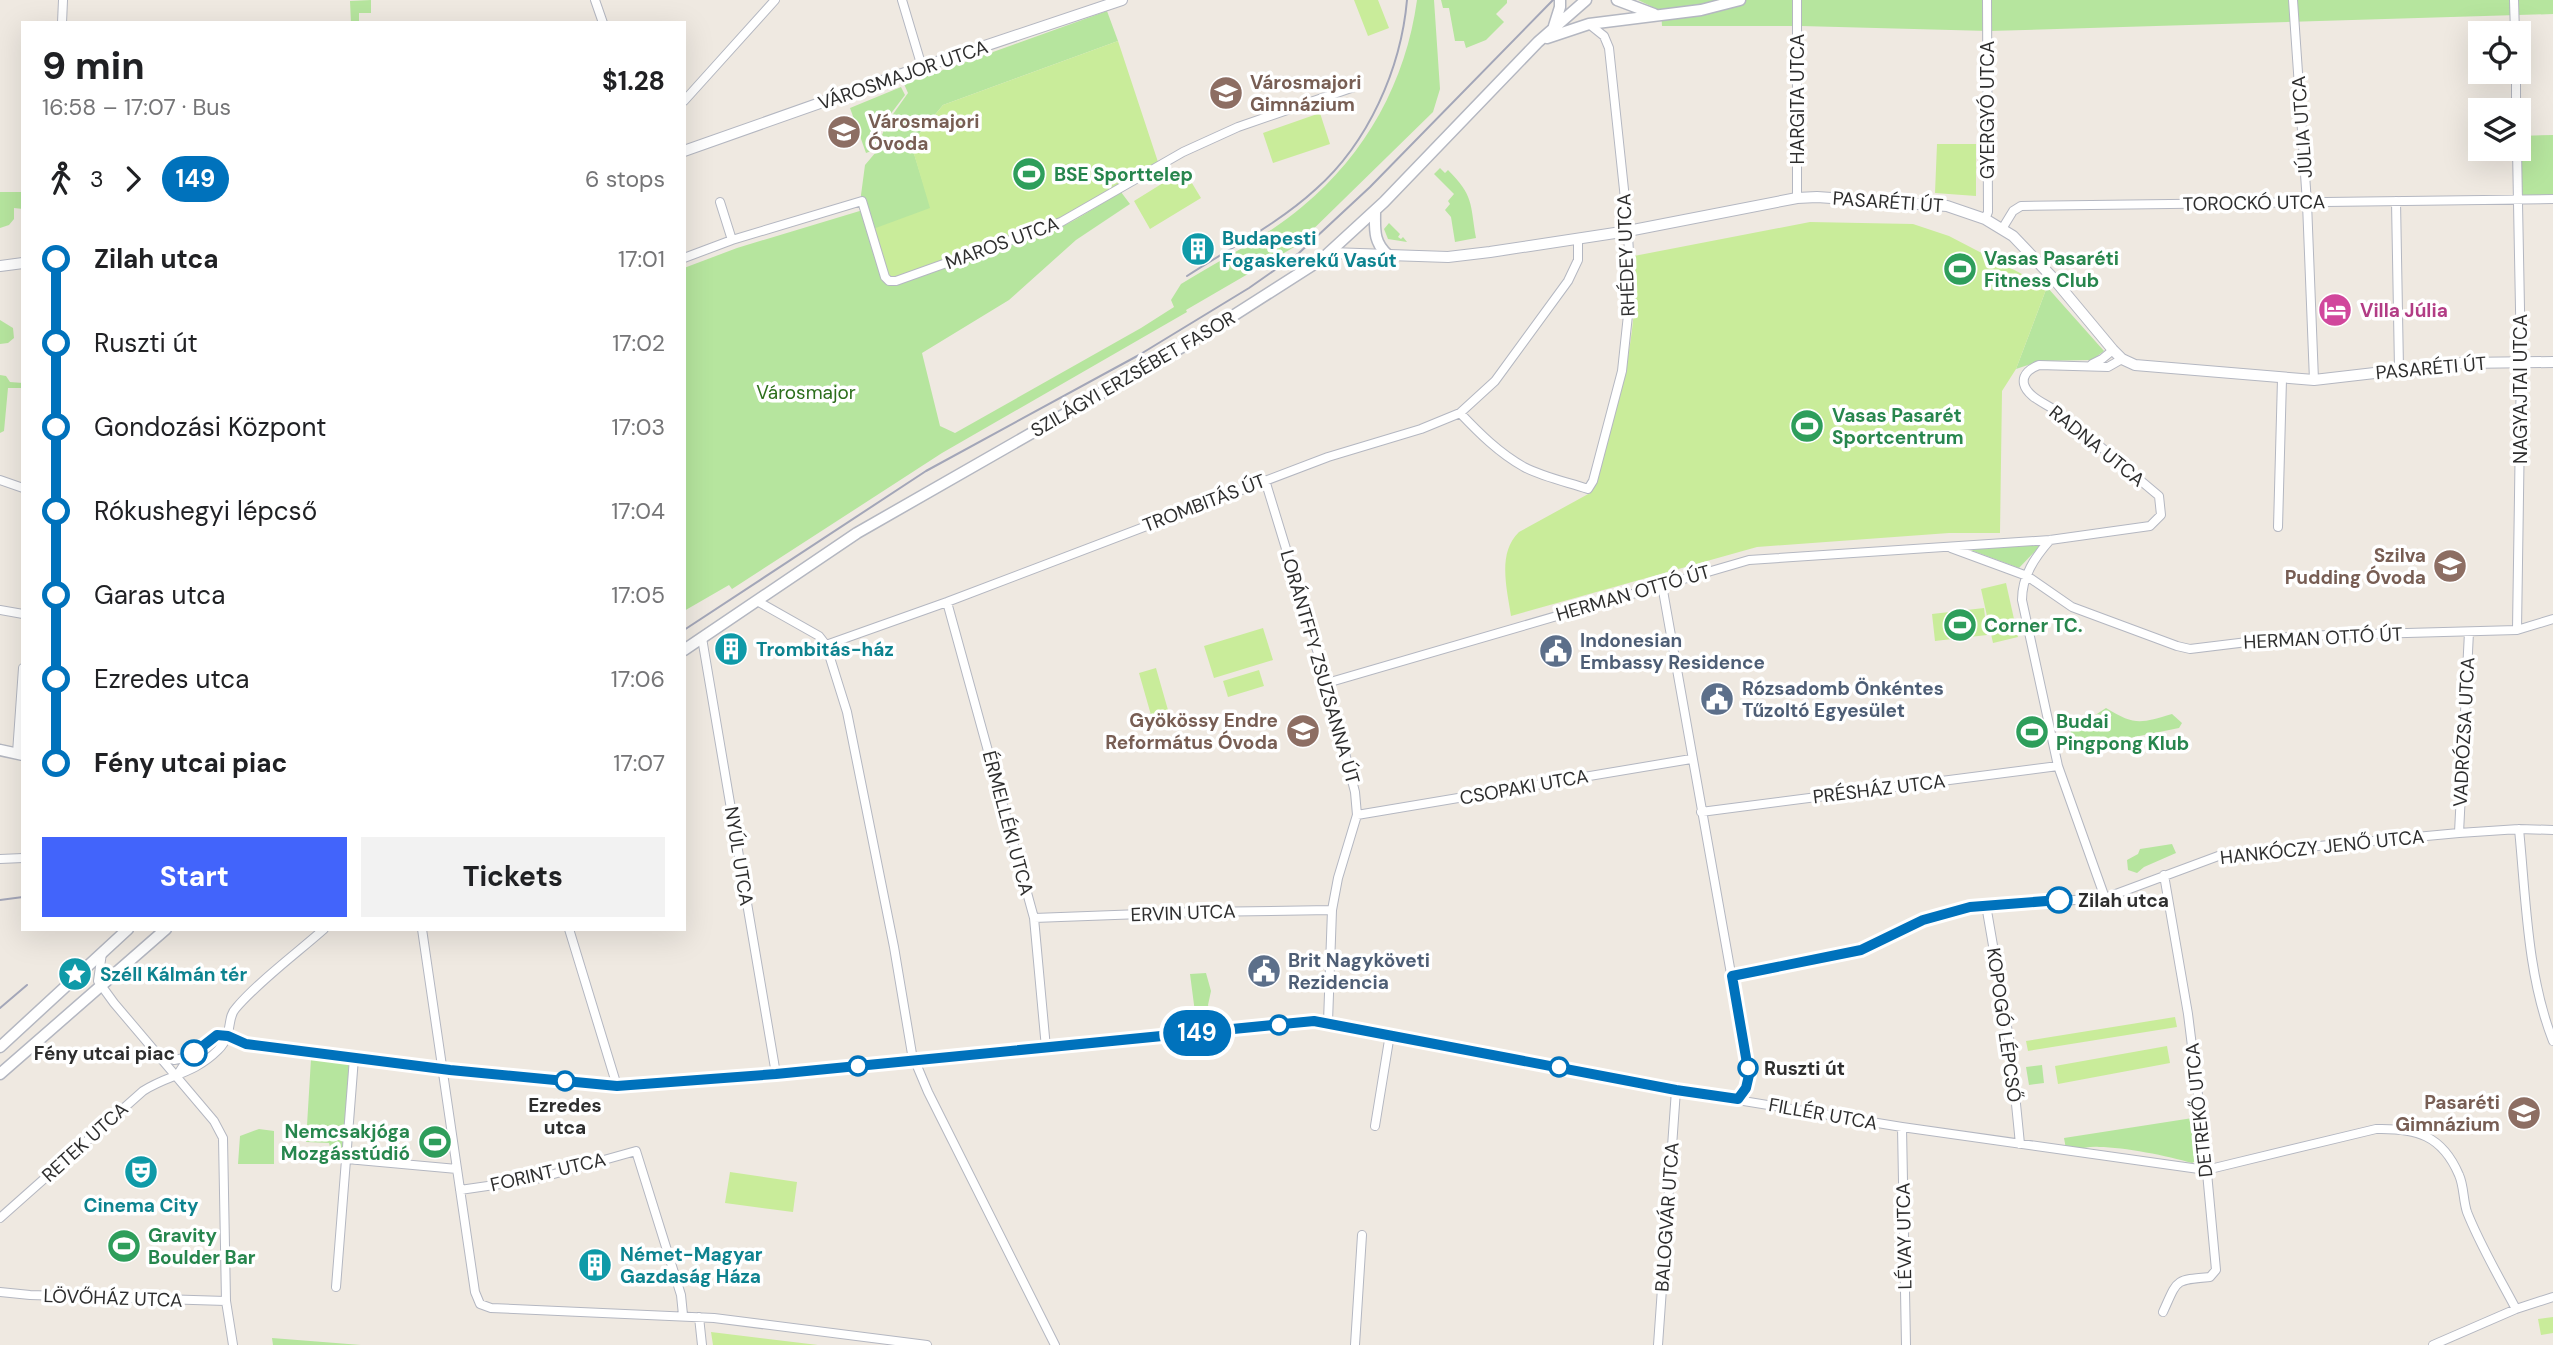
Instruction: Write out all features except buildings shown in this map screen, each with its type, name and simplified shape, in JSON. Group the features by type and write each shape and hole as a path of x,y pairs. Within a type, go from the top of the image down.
{"main road":[{"path":"1553,29 1560,0"},
{"name":"SZILÁGYI ERZSÉBET FASOR","path":"686,649 857,533 1203,335 1330,253 1375,211 1538,42 1586,0"},
{"path":"1617,0 1657,15"},
{"name":"SZILÁGYI ERZSÉBET FASOR","path":"1538,42 1589,24 1701,10 1740,0"},
{"path":"1375,211 1374,233 1377,242 1388,255"},
{"path":"0,750 20,754"},
{"path":"0,1047 126,931"},
{"path":"0,1074 164,931"}],"street":[{"path":"62,21 63,0"},
{"path":"596,0 602,21"},
{"path":"686,99 775,0"},
{"path":"902,0 922,67"},
{"name":"VÁROSMAJOR UTCA","path":"686,150 1122,0"},
{"name":"HARGITA UTCA","path":"1797,0 1797,198"},
{"name":"GYERGYÓ UTCA","path":"1985,219 1988,212 1987,0"},
{"name":"JÚLIA UTCA","path":"2292,0 2307,203 2314,380"},
{"path":"2514,0 2515,21"},
{"name":"RHÉDEY UTCA","path":"1460,413 1496,447 1526,468 1588,489 1593,481 1622,371 1631,287 1628,231 1609,48 1604,36 1589,24"},
{"name":"MAROS UTCA","path":"686,257 732,240 862,201 885,277 889,281 896,281 1061,222 1183,152 1238,127 1357,86"},
{"name":"NAGYAJTAI UTCA","path":"2517,161 2521,362 2517,629"},
{"name":"PASARÉTI ÚT","path":"1330,253 1448,257 1628,231 1797,198 1927,204 1959,209 2002,229 2037,261 2122,359 2143,367 2314,380 2461,363 2553,362"},
{"name":"TOROCKÓ UTCA","path":"2002,229 2013,211 2021,206 2553,199"},
{"path":"2396,201 2399,369"},
{"path":"720,202 732,240"},
{"name":"TROMBITÁS ÚT","path":"825,645 947,602 1265,480 1328,457 1421,429 1460,413 1495,381 1568,281 1578,260 1577,239"},
{"path":"0,266 21,262"},
{"path":"2089,365 2113,350"},
{"name":"RADNA UTCA","path":"2004,542 2050,540 2150,526 2161,515 2160,496 2066,419 2028,392 2024,384 2025,376 2031,368 2039,365 2108,367 2122,359"},
{"path":"2278,527 2282,379"},
{"path":"0,480 21,487"},
{"name":"LORÁNTFFY ZSUZSANNA ÚT","path":"1265,480 1327,683 1355,792 1357,815 1338,878 1332,910 1328,1022"},
{"path":"2050,540 2035,557 2023,584 2022,600 2058,766 2105,898"},
{"name":"HERMAN OTTÓ ÚT","path":"1327,683 1749,560 2004,542"},
{"name":"HERMAN OTTÓ ÚT","path":"1946,546 2027,576 2072,607 2190,649 2297,636 2517,629 2553,619"},
{"path":"1662,585 1749,1075 1746,1088 1738,1099"},
{"path":"757,601 819,636 825,645 847,712 915,1061 1055,1345"},
{"name":"ÉRMELLÉKI UTCA","path":"947,602 1034,918 1046,1048"},
{"path":"0,610 21,614"},
{"name":"VADRÓZSA UTCA","path":"2459,833 2469,632"},
{"name":"NYÚL UTCA","path":"702,638 776,1074"},
{"path":"20,754 21,725"},
{"name":"CSOPAKI UTCA","path":"1357,815 1691,759"},
{"name":"PRÉSHÁZ UTCA","path":"1701,812 2058,766"},
{"path":"2519,829 2537,987 2544,1019 2553,1041"},
{"name":"HANKÓCZY JENŐ UTCA","path":"1732,976 1861,950 1923,920 1970,907 2105,898 2221,855 2459,833 2553,830"},
{"path":"0,859 21,858"},
{"name":"DETREKŐ UTCA","path":"2163,1312 2176,1283 2182,1279 2210,1277 2216,1270 2188,1014 2164,875"},
{"name":"KOPOGÓ LÉPCSŐ","path":"1986,905 2010,1044 2020,1144"},
{"name":"ERVIN UTCA","path":"1034,918 1332,910"},
{"name":"RETEK UTCA","path":"0,1218 143,1091 153,1084 176,1077 201,1064 219,1049 228,1036 233,1010 322,931"},
{"path":"422,931 475,1292 480,1304 491,1308 683,1315 928,1345"},
{"path":"570,931 617,1086"},
{"path":"102,953 97,973 101,986 214,1121 223,1138 226,1301 233,1345"},
{"name":"FILLÉR UTCA","path":"228,1036 246,1044 354,1058 617,1086 776,1074 1314,1021 1676,1090 1902,1127 2206,1170 2376,1129 2401,1128 2432,1138 2444,1148 2460,1175 2467,1210 2516,1309"},
{"path":"1375,1126 1390,1034"},
{"path":"176,1077 190,1057 212,1037 228,1036"},
{"path":"160,1056 174,1060 190,1057"},
{"path":"336,1287 354,1058"},
{"name":"BALOGVÁR UTCA","path":"1658,1345 1676,1090"},
{"name":"LÉVAY UTCA","path":"1902,1127 1906,1345"},
{"name":"FORINT UTCA","path":"460,1190 536,1179 636,1151 681,1294 683,1315"},
{"path":"347,1159 457,1169"},
{"path":"1355,1345 1362,1235"},
{"name":"LÖVŐHÁZ UTCA","path":"0,1292 226,1301"},
{"path":"2434,1345 2516,1309 2553,1297"},
{"path":"699,1317 702,1345"}],"green space":[{"path":"371,0 371,13 359,13 359,21 351,21 350,1"},
{"path":"1354,0 1378,0 1389,28 1368,36"},
{"name":"Városmajor","path":"1417,0 1434,0 1440,89 1433,112 1296,246 942,453 732,589 729,585 686,610 686,267 737,248 863,210 861,195 865,165 876,152 886,124 908,93 904,84 1107,11 1118,41 943,105 911,144 931,208 891,286 1050,232 1121,192 1130,204 1076,240 1009,300 922,353 940,426 955,433 1174,307 1171,300 1181,284 1274,228 1326,186 1364,139 1380,114 1393,87 1412,30"},
{"path":"1441,0 1507,0 1496,14 1504,22 1486,40 1466,48 1464,41 1455,41 1449,8 1443,8"},
{"path":"1638,0 2553,0 2553,14 1989,31 1801,26 1662,26 1661,11"},
{"name":"BSE Sporttelep","path":"1118,41 1158,162 1117,185 1121,192 1050,232 891,286 873,229 930,208 911,144 943,105"},
{"path":"901,87 905,95 883,124 874,150 866,153 850,108"},
{"path":"1320,113 1330,144 1273,163 1263,133"},
{"path":"2553,135 2553,199 2518,199 2518,161 2531,161 2531,136"},
{"path":"1937,144 1976,144 1976,196 1935,193"},
{"path":"1440,168 1445,173 1448,170 1467,194 1476,238 1455,242 1451,217 1445,210 1454,194 1434,174"},
{"path":"1184,170 1201,198 1150,229 1134,201"},
{"path":"0,192 21,192 21,209 14,208 14,219 9,225 0,228"},
{"name":"Vasas Pasarét Sportcentrum","path":"1810,222 1913,224 1949,236 2047,287 2016,369 2002,391 2000,533 1949,533 1757,547 1511,616 1505,572 1512,541 1519,532 1590,493 1598,481 1597,476 1620,395 1631,340 1634,256"},
{"path":"1389,223 1400,234 1398,237 1403,237 1407,242 1388,239 1384,229"},
{"path":"2047,287 2104,351 2092,360 2040,361 2016,369"},
{"path":"0,320 13,328 14,338 8,343 0,344"},
{"path":"0,375 6,376 10,382 21,383 21,388 8,388 4,431 0,433"},
{"path":"2041,545 2019,568 1968,549"},
{"name":"Corner TC.","path":"2006,583 2018,637 1993,643 1981,589"},
{"name":"Corner TC.","path":"1984,608 1987,635 1935,641 1932,614"},
{"path":"1263,628 1273,660 1214,678 1204,646"},
{"path":"1156,668 1168,710 1151,715 1139,673"},
{"path":"1259,670 1264,686 1228,697 1223,681"},
{"path":"2106,708 2131,720 2145,721 2172,714 2182,723 2179,728 2090,746 2083,742 2068,744 2071,731"},
{"path":"2172,844 2176,853 2144,867 2137,873 2128,870 2127,860 2138,854 2140,849"},
{"path":"1206,973 1211,991 1208,1005 1212,1018 1196,1020 1190,974"},
{"path":"2175,1017 2177,1027 2028,1051 2026,1041"},
{"path":"2167,1046 2170,1063 2058,1084 2055,1066"},
{"path":"311,1059 349,1063 347,1096 350,1103 346,1149 340,1154 332,1154 329,1143 306,1142"},
{"path":"2042,1065 2044,1083 2029,1085 2026,1067"},
{"path":"2199,1117 2204,1156 2192,1163 2121,1149 2066,1149 2064,1138"},
{"path":"259,1129 274,1131 274,1164 238,1164 240,1136"},
{"path":"730,1172 797,1182 793,1212 725,1203"},
{"path":"2553,1317 2553,1333 2541,1335 2538,1319"},
{"path":"711,1332 818,1345 713,1345"},
{"path":"272,1338 361,1345 273,1345"}],"tram line":[{"path":"1187,276 1270,225 1301,202 1335,171 1366,127 1379,103 1398,52 1407,0"},
{"path":"686,629 926,471 1139,355 1249,288 1299,253 1370,187 1553,0"},
{"path":"0,900 21,897"},
{"path":"0,1008 27,985"}],"bus line":[{"name":"149","path":"194,1053 217,1035 228,1036 246,1044 435,1069 617,1086 905,1062 1314,1021 1676,1090 1738,1099 1746,1088 1749,1075 1732,976 1861,950 1923,920 1970,907 2059,900"}],"place":[{"name":"Városmajori Gimnázium","path":"1226,93"},
{"name":"Városmajori Óvoda","path":"844,132"},
{"name":"BSE Sporttelep","path":"1029,174"},
{"name":"Budapesti Fogaskerekű Vasút","path":"1198,249"},
{"name":"Vasas Pasaréti Fitness Club","path":"1960,269"},
{"name":"Villa Júlia","path":"2335,310"},
{"name":"Vasas Pasarét Sportcentrum","path":"1807,426"},
{"name":"Szilva Pudding Óvoda","path":"2450,566"},
{"name":"Corner TC.","path":"1960,625"},
{"name":"Trombitás-ház","path":"731,649"},
{"name":"Indonesian Embassy Residence","path":"1556,651"},
{"name":"Rózsadomb Önkéntes Tűzoltó Egyesület","path":"1717,699"},
{"name":"Gyökössy Endre Református Óvoda","path":"1303,731"},
{"name":"Budai Pingpong Klub","path":"2032,732"},
{"name":"Zilah utca","path":"2059,900"},
{"name":"Brit Nagyköveti Rezidencia","path":"1264,971"},
{"name":"Széll Kálmán tér","path":"75,974"},
{"name":"Fény utcai piac","path":"194,1053"},
{"name":"Ruszti út","path":"1748,1068"},
{"name":"Ezredes utca","path":"565,1081"},
{"name":"Pasaréti Gimnázium","path":"2524,1113"},
{"name":"Nemcsakjóga Mozgásstúdió","path":"435,1142"},
{"name":"Cinema City","path":"141,1172"},
{"name":"Gravity Boulder Bar","path":"124,1246"},
{"name":"Német-Magyar Gazdaság Háza","path":"595,1265"}]}
